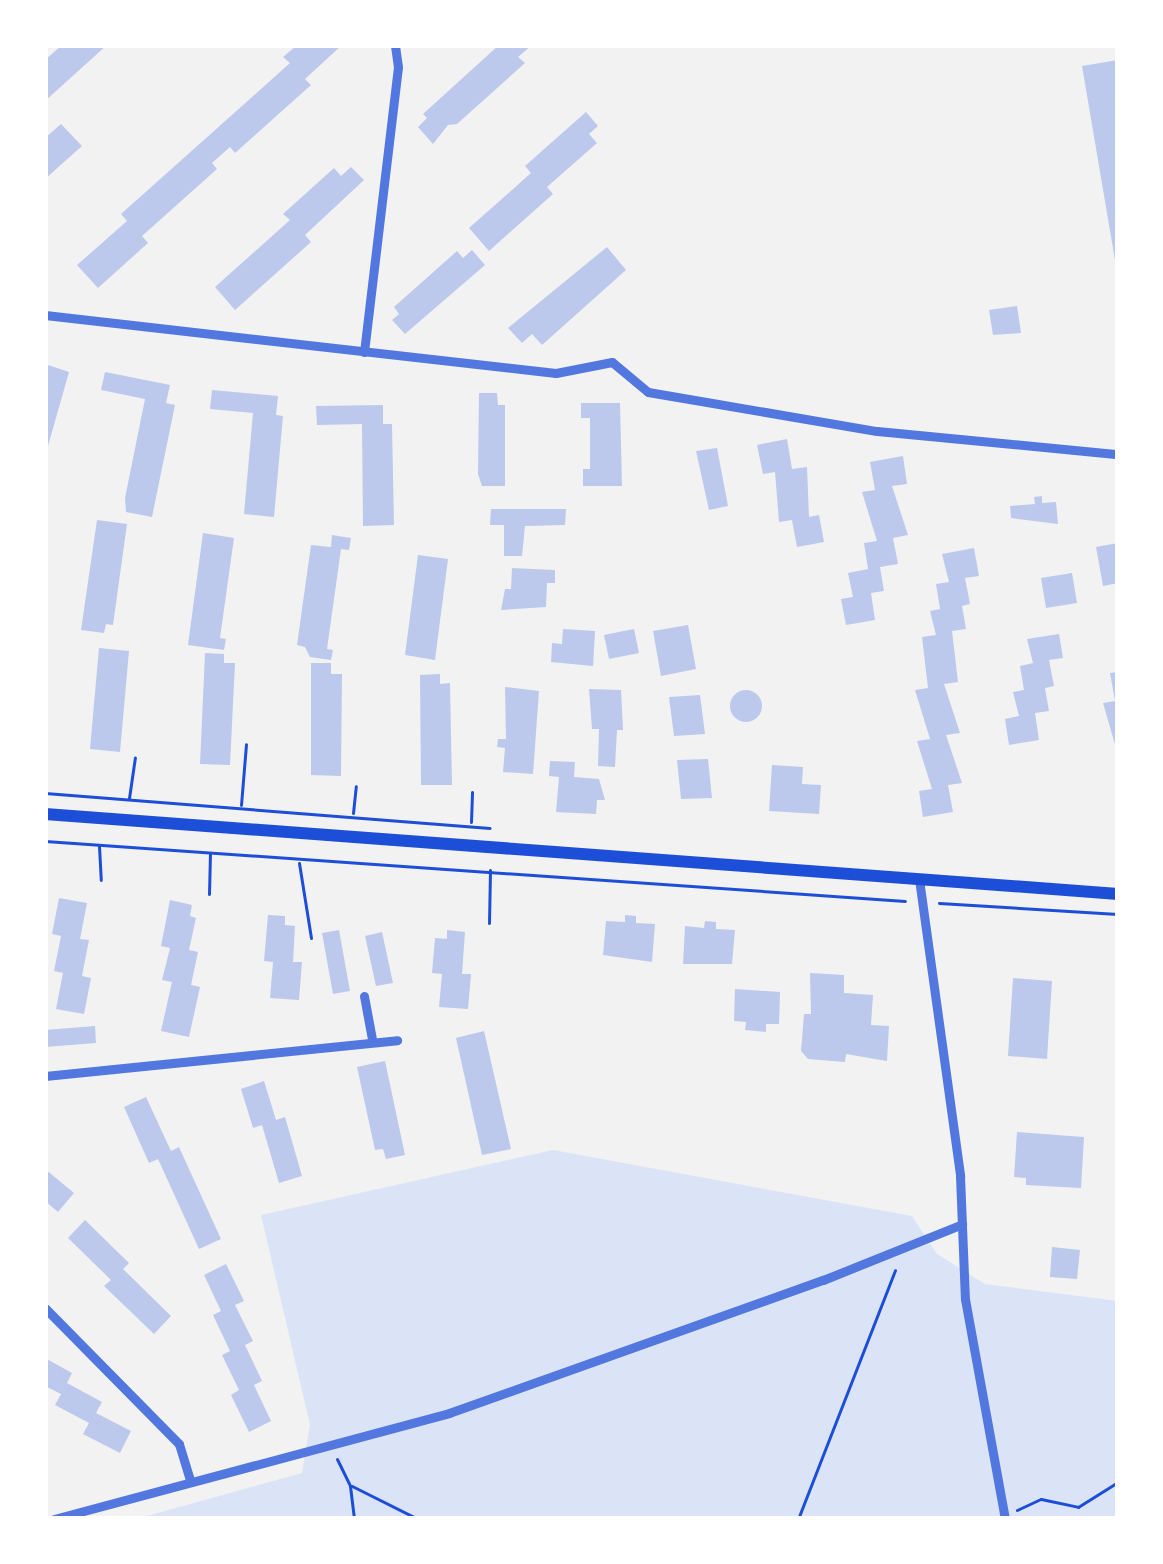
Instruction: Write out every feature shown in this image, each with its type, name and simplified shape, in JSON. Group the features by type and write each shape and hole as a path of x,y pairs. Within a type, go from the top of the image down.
{"main road":[{"path":"45,814 1118,894"}],"street":[{"path":"364,352 398,67 395,45"},
{"path":"45,316 556,373 612,362 649,392 877,431 1118,454"},
{"path":"919,879 960,1175 965,1299 1004,1517"},
{"path":"364,996 372,1039"},
{"path":"45,1076 397,1040"},
{"path":"54,1519 471,1405 824,1280 962,1225"},
{"path":"45,1308 179,1444 190,1480"}],"path":[{"path":"241,807 247,744"},
{"path":"129,800 135,758"},
{"path":"353,815 356,785"},
{"path":"471,824 472,791"},
{"path":"45,793 490,828"},
{"path":"45,842 490,868 1118,914"},
{"path":"99,846 101,880"},
{"path":"282,858 283,848"},
{"path":"209,894 210,853"},
{"path":"298,859 311,938"},
{"path":"489,922 490,868"},
{"path":"798,1519 906,1245"},
{"path":"331,1447 350,1486 354,1519"},
{"path":"1004,1517 1041,1499 1078,1507 1118,1482"},
{"path":"350,1486 418,1519"}],"shaded area":[{"path":"553,1150 912,1216 937,1254 985,1284 1118,1301 1118,1519 136,1519 302,1473 310,1425 261,1215"}],"building":[{"path":"62,45 107,45 45,101 45,60"},
{"path":"297,45 342,45 305,79 311,85 235,153 230,147 212,163 217,169 142,236 148,243 98,288 77,265 127,221 121,214 290,63 283,57"},
{"path":"499,45 532,45 518,57 525,63 457,124 448,125 433,144 418,127 427,118 423,114"},
{"path":"1118,60 1118,266 1116,266 1082,66"},
{"path":"586,112 598,126 589,134 597,143 547,187 553,194 489,251 469,228 531,173 525,166"},
{"path":"61,124 82,146 45,179 45,138"},
{"path":"351,167 364,180 305,235 311,242 235,310 215,287 290,220 283,214 334,168 341,176"},
{"path":"607,247 626,270 542,345 532,334 522,343 508,328"},
{"path":"472,250 485,265 405,334 392,320 399,314 394,307 457,251 463,258"},
{"path":"1017,306 1021,333 993,335 989,310"},
{"path":"45,364 69,372 46,453 45,452"},
{"path":"105,372 170,385 166,403 175,405 152,517 126,512 125,498 145,399 101,390"},
{"path":"212,390 278,396 276,415 283,416 274,517 244,514 253,413 210,409"},
{"path":"479,393 497,393 498,405 505,405 505,486 482,486 478,474"},
{"path":"581,403 620,403 622,486 583,486 583,469 590,469 590,418 581,418"},
{"path":"383,405 383,424 392,424 394,525 363,526 362,424 317,425 316,406"},
{"path":"787,439 792,469 807,467 809,517 819,515 824,542 797,547 792,520 779,522 775,472 763,474 757,445"},
{"path":"717,448 728,506 709,510 696,451"},
{"path":"903,456 907,484 892,486 908,535 893,538 898,564 880,567 884,591 871,593 875,620 846,625 841,599 853,597 848,573 868,569 864,543 877,541 862,492 875,490 870,462"},
{"path":"1042,496 1042,503 1056,502 1058,524 1011,518 1010,506 1035,504 1034,497"},
{"path":"491,509 566,509 565,525 525,526 522,556 504,556 504,525 490,525"},
{"path":"97,520 127,524 113,625 106,624 104,633 81,630"},
{"path":"203,533 234,538 220,638 226,639 224,650 188,645"},
{"path":"332,535 351,538 349,550 341,549 327,649 333,650 331,660 310,657 305,647 297,645 311,545 331,547"},
{"path":"1118,543 1118,583 1103,586 1096,547"},
{"path":"974,548 979,576 965,578 970,604 962,606 966,629 952,631 958,682 944,684 960,733 946,735 962,783 948,785 953,812 923,817 919,791 932,789 917,741 930,739 915,690 928,688 922,637 936,635 930,611 940,609 936,584 949,582 942,554"},
{"path":"418,555 448,559 435,660 405,655"},
{"path":"512,568 555,570 555,583 547,583 546,607 501,610 505,589 511,589"},
{"path":"1072,573 1077,603 1046,608 1041,578"},
{"path":"688,625 696,669 661,676 653,631"},
{"path":"563,629 595,631 593,666 551,662 552,643 562,644"},
{"path":"634,629 639,653 609,659 604,635"},
{"path":"1059,634 1063,658 1049,660 1054,686 1045,688 1049,711 1035,713 1039,740 1009,745 1005,719 1019,716 1013,692 1024,690 1020,666 1033,663 1027,639"},
{"path":"99,648 129,651 120,752 90,749"},
{"path":"205,653 224,654 224,663 235,663 230,765 200,764"},
{"path":"311,663 331,663 331,674 342,674 341,776 311,775"},
{"path":"1118,672 1116,748 1103,703 1115,701 1110,673"},
{"path":"440,674 440,684 450,683 452,785 421,785 420,675"},
{"path":"505,687 539,691 533,774 503,772 505,748 497,747 498,739 506,739"},
{"path":"589,689 621,690 623,730 617,730 615,767 598,766 599,729 592,729"},
{"path":"746,690 757,695 762,706 757,717 746,722 735,717 730,706 735,695"},
{"path":"700,695 705,734 674,736 669,697"},
{"path":"708,759 712,798 681,799 677,760"},
{"path":"550,761 575,762 574,777 599,779 605,800 597,800 596,814 556,812 559,777 549,776"},
{"path":"772,765 803,767 802,784 821,785 819,814 769,811"},
{"path":"59,898 87,903 80,939 89,940 82,976 91,978 84,1014 56,1009 63,973 54,971 61,936 52,934"},
{"path":"170,900 192,905 190,916 196,918 189,950 198,952 191,985 200,987 189,1037 161,1031 172,982 162,980 170,948 161,946"},
{"path":"268,915 285,916 285,925 295,926 293,962 302,962 299,1000 270,998 273,962 264,961"},
{"path":"625,915 636,916 636,923 655,924 652,962 603,955 606,921 625,922"},
{"path":"705,921 716,922 716,929 735,930 732,964 683,964 685,926 704,928"},
{"path":"339,930 350,991 333,994 322,933"},
{"path":"447,930 465,932 462,974 471,974 468,1009 439,1007 442,974 432,973 435,938 447,939"},
{"path":"382,932 393,983 376,986 365,936"},
{"path":"810,973 844,975 844,993 873,995 871,1025 889,1026 887,1061 846,1054 845,1062 808,1059 801,1051 804,1014 811,1014"},
{"path":"1013,978 1052,981 1047,1059 1008,1056"},
{"path":"735,989 780,992 779,1024 766,1024 766,1032 745,1030 746,1022 734,1021"},
{"path":"95,1026 96,1043 45,1047 45,1030"},
{"path":"484,1031 511,1149 482,1155 456,1038"},
{"path":"385,1061 405,1155 386,1159 383,1149 375,1150 357,1067"},
{"path":"264,1081 276,1120 285,1117 302,1176 279,1183 262,1125 253,1128 241,1089"},
{"path":"146,1097 171,1151 179,1147 221,1239 199,1249 158,1159 149,1163 124,1107"},
{"path":"1017,1132 1084,1137 1081,1188 1026,1185 1026,1178 1014,1177"},
{"path":"45,1169 74,1193 58,1212 45,1201"},
{"path":"85,1220 129,1263 123,1269 171,1316 154,1334 104,1286 111,1280 68,1238"},
{"path":"1052,1247 1080,1250 1077,1279 1050,1277"},
{"path":"226,1264 244,1301 235,1305 253,1341 245,1345 262,1381 254,1385 271,1421 249,1432 231,1395 239,1390 222,1355 230,1351 213,1315 221,1311 204,1275"},
{"path":"45,1358 72,1373 67,1383 102,1402 96,1413 131,1431 120,1453 83,1434 89,1423 55,1405 61,1394 45,1386"}]}
